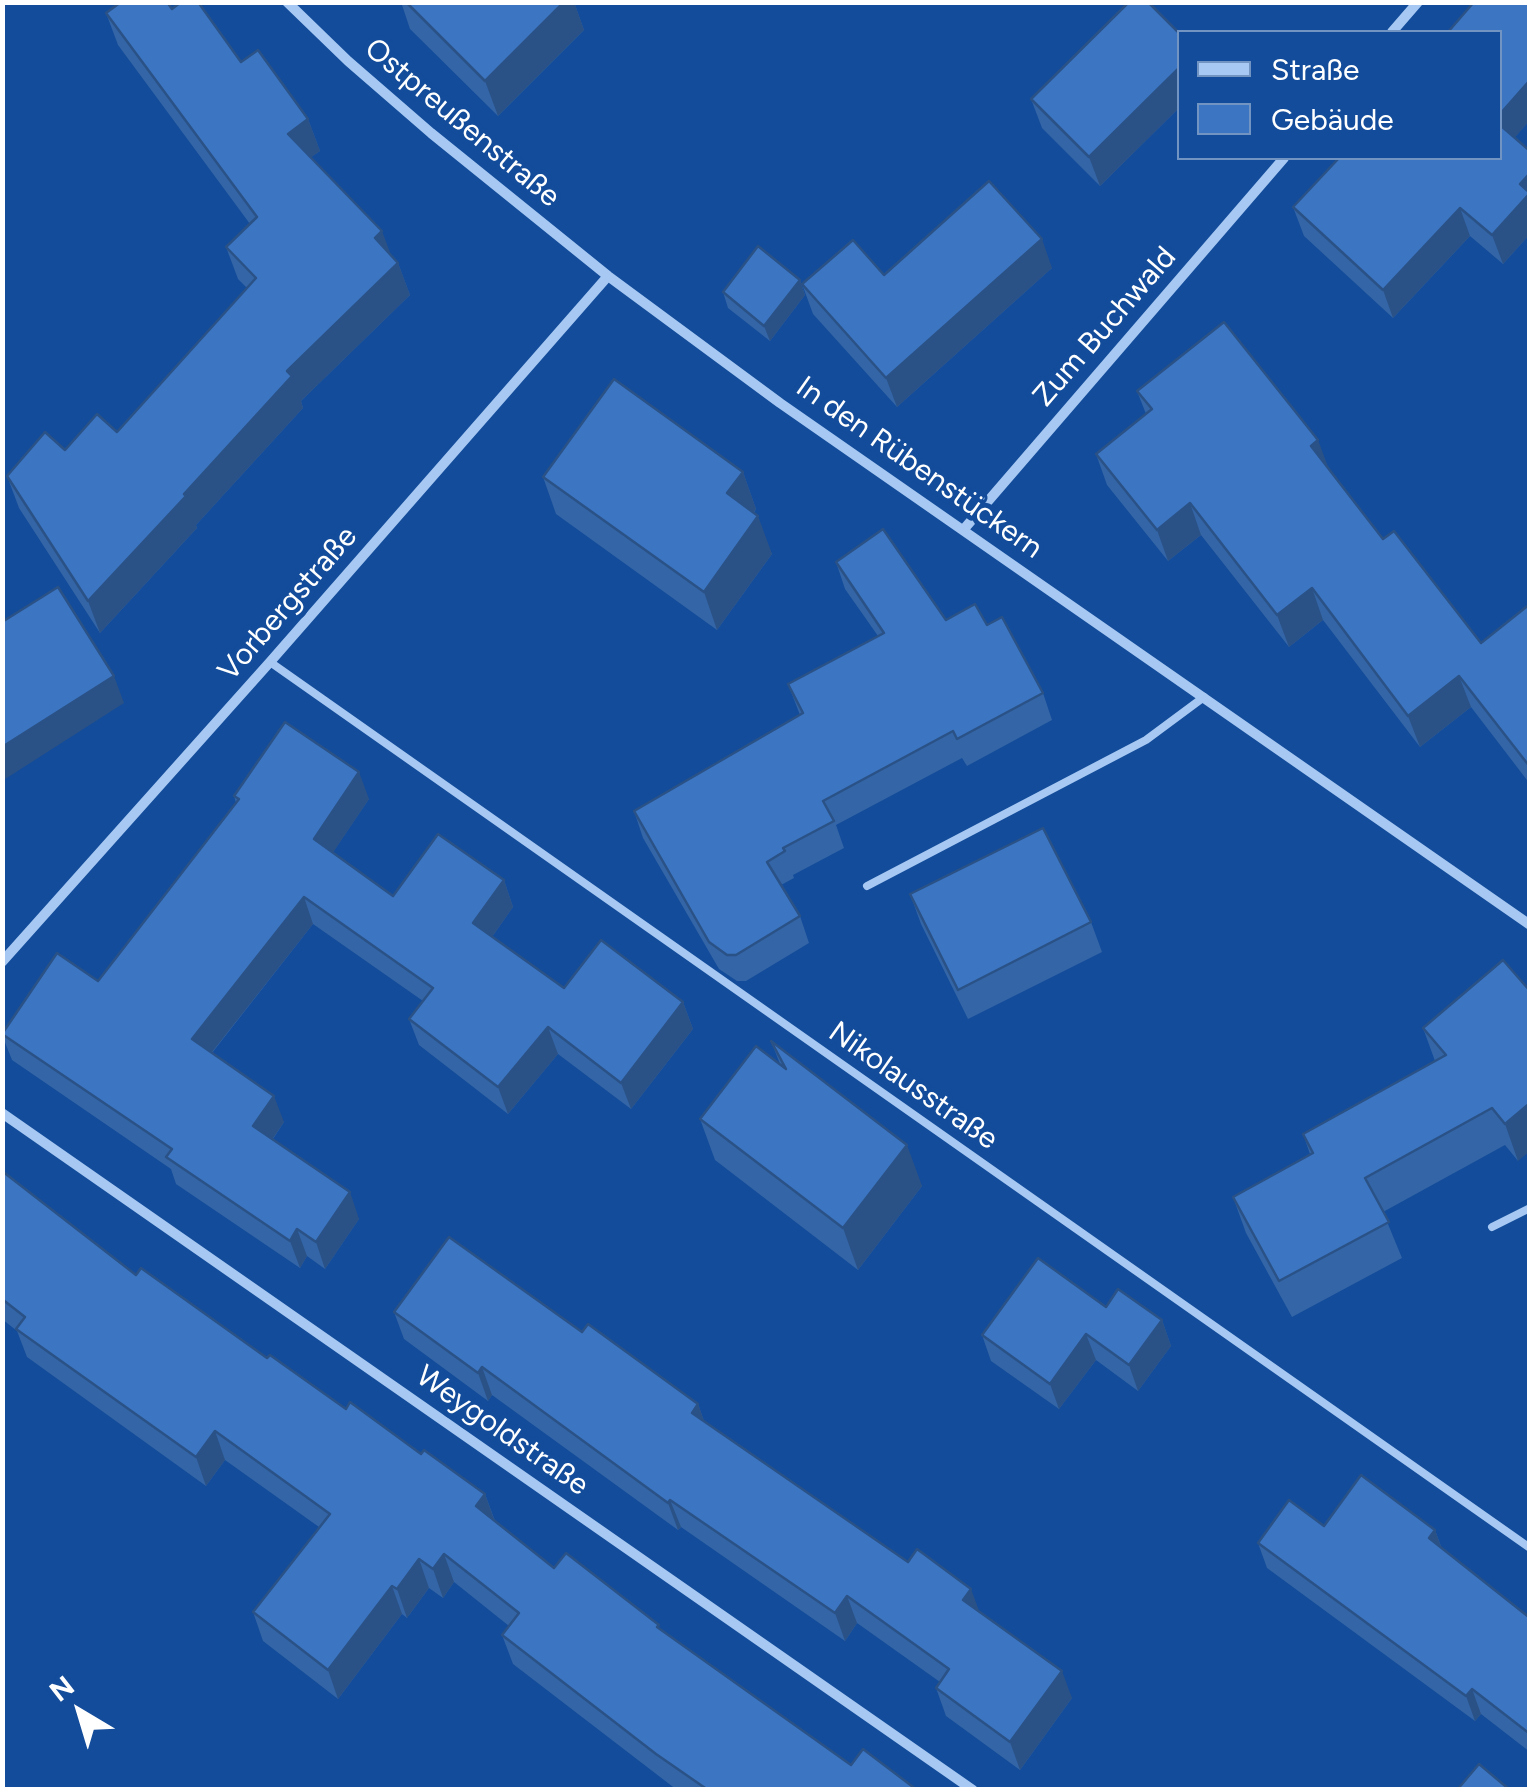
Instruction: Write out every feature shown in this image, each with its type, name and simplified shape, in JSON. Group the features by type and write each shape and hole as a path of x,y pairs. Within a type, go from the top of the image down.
{"street":[{"name":"Ostpreußenstraße","path":"288,2 431,133 608,276"},
{"path":"1394,30 1418,2"},
{"name":"Zum Buchwald","path":"964,530 1282,160"},
{"name":"In den Rübenstückern","path":"608,276 780,403 1530,926"},
{"name":"Vorbergstraße","path":"2,962 608,276"},
{"name":"Weygoldstraße","path":"2,1113 973,1790"}],"lane":[{"name":"Nikolausstraße","path":"270,662 1530,1548"},
{"path":"867,886 1146,740 1204,698"},
{"path":"1492,1227 1530,1208"}],"building":[{"path":"121,2 167,2 172,9 181,2 198,2 241,62 258,50 308,119 288,134 382,231 375,238 398,263 287,371 292,376 88,601 7,476 45,432 65,450 97,414 117,432 256,278 226,247 257,217 106,13"},
{"path":"406,2 564,2 485,81"},
{"path":"1129,2 1148,2 1177,31 1177,70 1089,157 1031,99"},
{"path":"1474,2 1530,2 1530,80 1502,112 1502,30 1450,30"},
{"path":"1502,127 1530,151 1530,173 1520,184 1530,193 1492,235 1460,208 1383,290 1293,207 1337,160 1502,160"},
{"path":"989,181 1042,239 886,378 802,284 853,240 884,275"},
{"path":"758,246 800,280 764,326 723,292"},
{"path":"1224,322 1318,440 1311,446 1383,539 1394,531 1481,643 1530,604 1530,767 1459,676 1408,716 1312,588 1277,615 1190,503 1157,530 1096,454 1152,409 1137,391"},
{"path":"614,379 743,472 727,493 758,516 704,592 543,477"},
{"path":"883,529 946,620 975,604 987,625 1002,617 1043,693 957,739 953,731 823,801 834,821 783,848 785,851 767,862 800,916 736,955 727,955 709,942 634,811 803,713 788,684 884,633 836,562"},
{"path":"58,587 114,676 2,747 2,622"},
{"path":"285,722 359,772 314,839 393,896 438,834 504,880 473,923 564,988 601,940 683,1002 621,1083 548,1027 498,1087 409,1019 433,988 304,897 192,1039 274,1096 253,1126 350,1192 316,1242 297,1229 290,1241 166,1157 172,1149 2,1034 57,953 98,981 239,799 234,796"},
{"path":"1043,828 1091,922 958,990 910,894"},
{"path":"1503,960 1530,991 1530,1103 1505,1124 1492,1108 1365,1178 1389,1222 1279,1281 1233,1197 1313,1153 1303,1134 1446,1055 1423,1028"},
{"path":"771,1041 907,1145 843,1228 700,1119 756,1046 786,1069"},
{"path":"2,1171 136,1275 141,1268 346,1409 350,1402 421,1454 424,1450 485,1494 476,1506 554,1568 566,1553 657,1627 851,1765 863,1749 917,1790 708,1790 502,1635 519,1613 444,1554 433,1569 419,1559 397,1589 392,1586 328,1670 253,1612 330,1514 215,1431 196,1457 16,1329 25,1317 2,1299"},
{"path":"449,1237 582,1332 588,1324 698,1404 692,1413 908,1562 917,1549 971,1589 963,1600 1062,1671 1010,1742 936,1688 949,1669 847,1596 835,1613 670,1500 668,1503 482,1367 478,1373 394,1312"},
{"path":"1038,1258 1106,1307 1118,1289 1162,1320 1129,1365 1086,1334 1050,1384 982,1335"},
{"path":"1361,1475 1435,1530 1429,1538 1530,1618 1530,1734 1472,1689 1466,1696 1258,1543 1289,1500 1324,1526"},
{"path":"1479,1764 1510,1790 1457,1790"}]}
